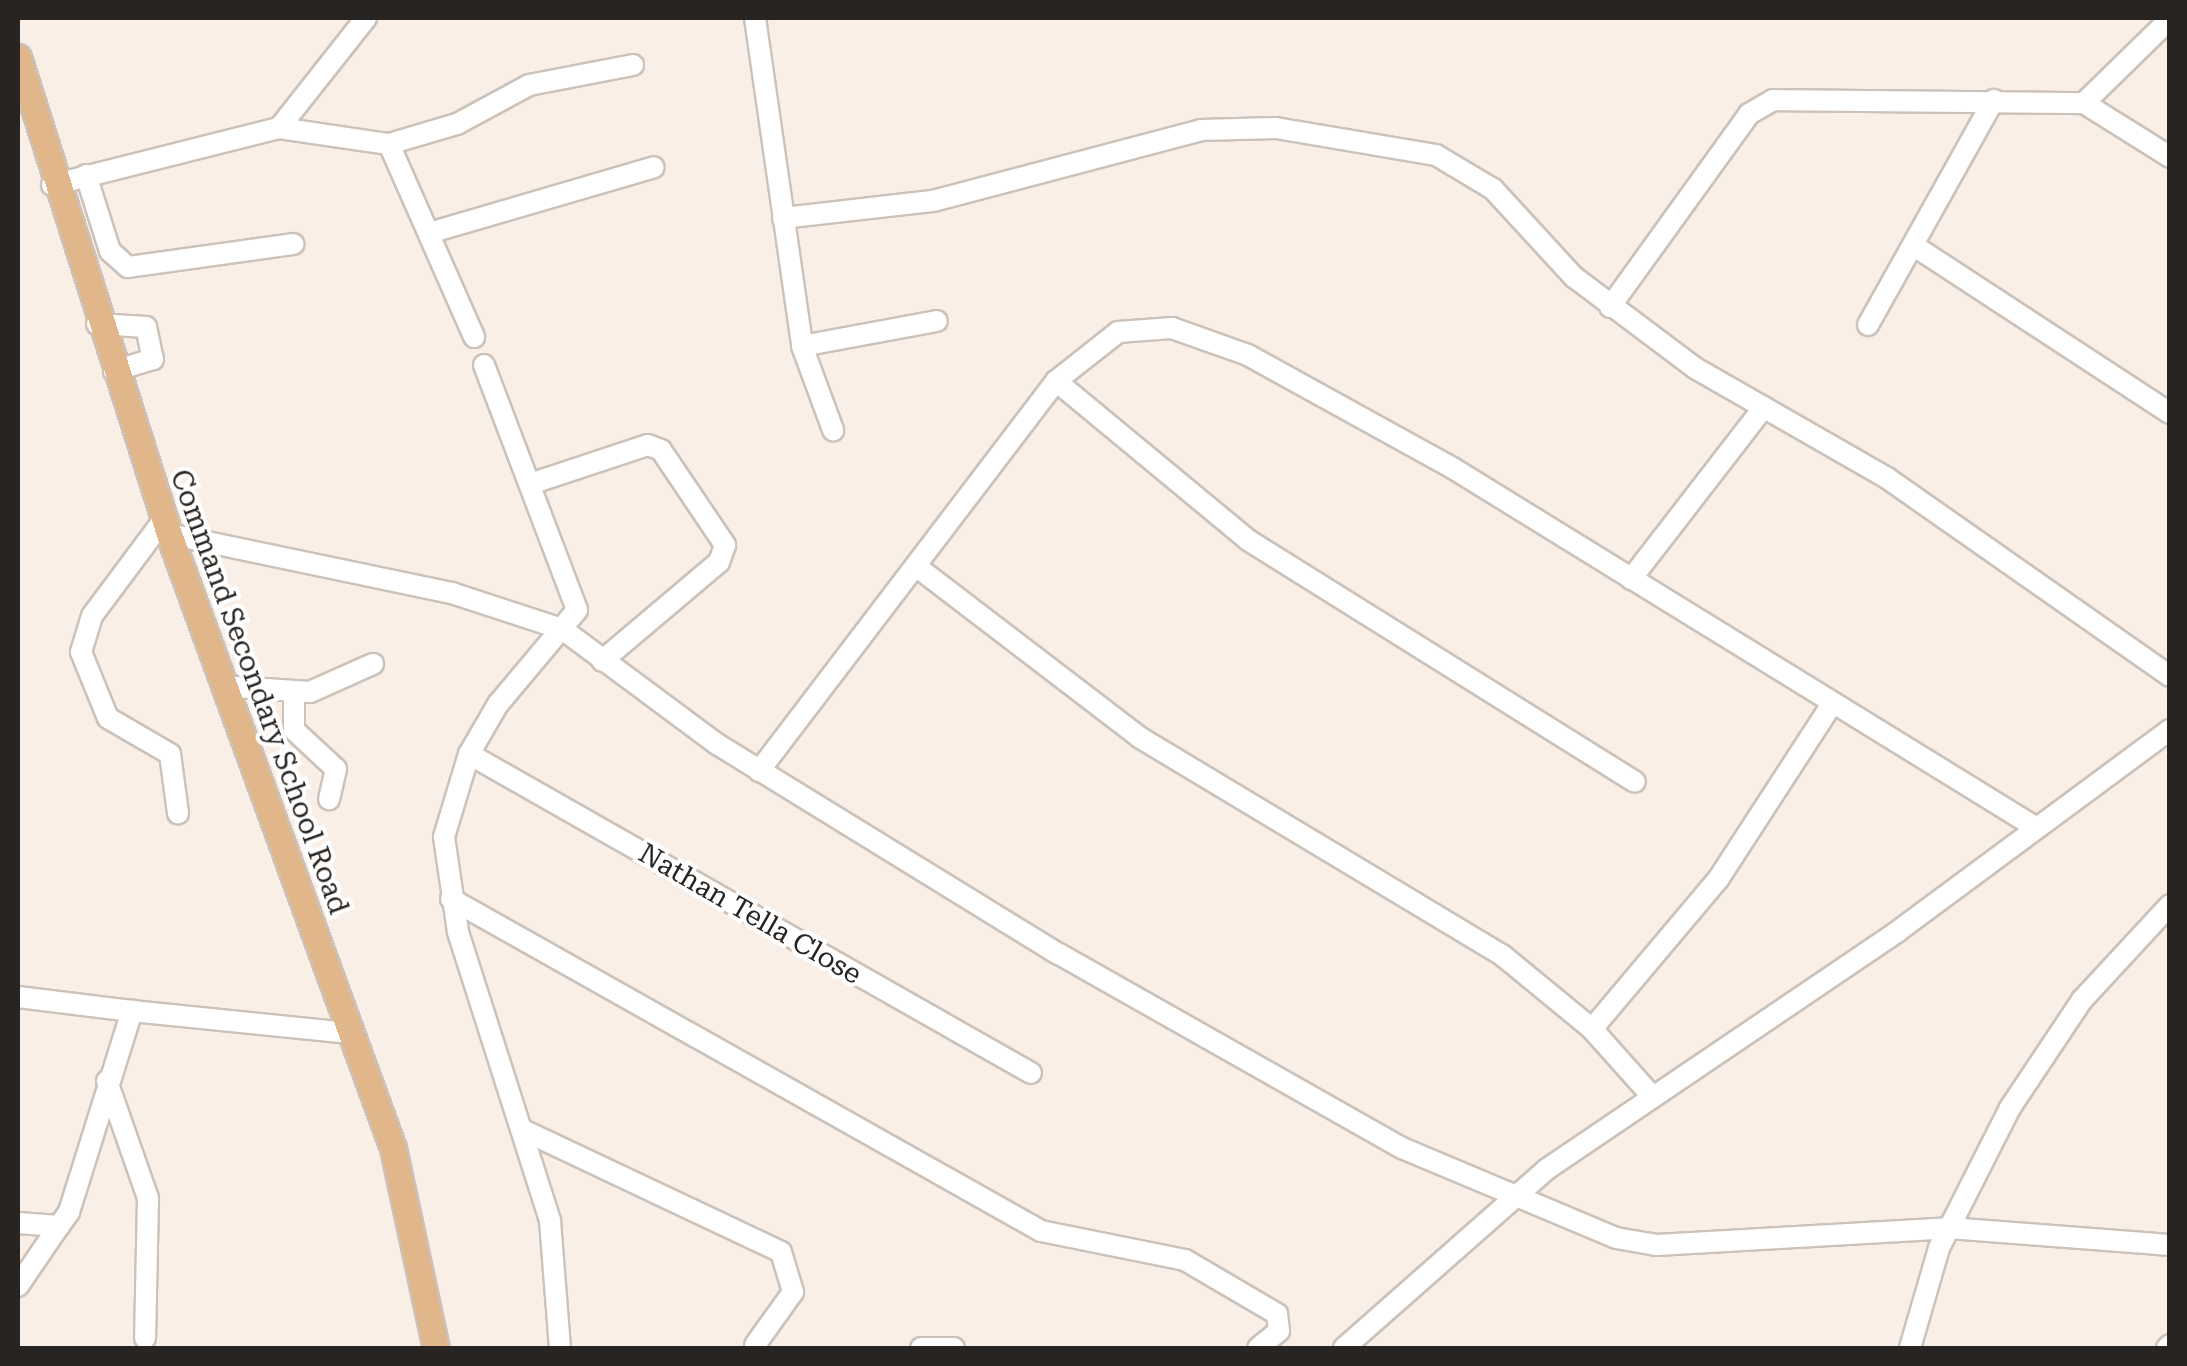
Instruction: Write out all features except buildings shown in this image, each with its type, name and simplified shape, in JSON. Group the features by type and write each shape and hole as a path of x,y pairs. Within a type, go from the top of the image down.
{"main road":[{"name":"Command Secondary School Road","path":"18,56 52,185 97,324 222,686 394,1148 436,1348"}],"street":[{"path":"279,128 366,18"},
{"path":"755,18 802,346 833,430"},
{"path":"2084,103 2170,19"},
{"path":"52,185 279,128 389,144 457,124 529,84 633,65"},
{"path":"1610,307 1760,104 1994,100 2084,103 2170,158"},
{"path":"1868,325 1916,247 1994,100"},
{"path":"783,218 933,201 1201,130 1276,128 1386,142 1466,168 1610,307 1764,408 1887,478 2170,676"},
{"path":"389,144 474,336"},
{"path":"429,233 654,167"},
{"path":"86,175 110,251 128,267 293,244"},
{"path":"1916,247 2170,413"},
{"path":"802,346 937,321"},
{"path":"97,324 146,327 153,360 114,371"},
{"path":"759,771 1056,381 1118,332 1172,328 1214,340 1398,436 2035,827"},
{"path":"484,365 574,595 576,610 562,629 539,648 470,754 444,836 451,898 553,1235 560,1348"},
{"path":"1056,381 1248,540 1634,782"},
{"path":"1631,579 1764,408"},
{"path":"530,484 648,445 661,450 725,545 718,562 602,662"},
{"path":"178,813 170,754 108,718 81,652 92,616 167,526 452,593 562,629 602,662 759,771 1111,983 1402,1148 1513,1198 1657,1245 1949,1228 2170,1245"},
{"path":"918,567 1139,737 1502,955 1592,1030 1650,1094"},
{"path":"222,686 294,691 337,685 373,664"},
{"path":"294,691 294,730 336,769 330,798"},
{"path":"1592,1030 1719,878 1832,704"},
{"path":"1344,1348 1513,1198 1650,1094 2170,730"},
{"name":"Nathan Tella Close","path":"470,754 1031,1074"},
{"path":"451,898 1041,1231 1185,1260 1277,1314 1279,1332 1258,1348"},
{"path":"1910,1348 1949,1228 2052,1044 2170,905"},
{"path":"18,997 350,1033"},
{"path":"18,1286 60,1226 132,1011"},
{"path":"107,1081 148,1198 144,1338"},
{"path":"523,1130 781,1252 793,1292 755,1345"},
{"path":"18,1222 60,1226"},
{"path":"921,1348 954,1348"}]}
